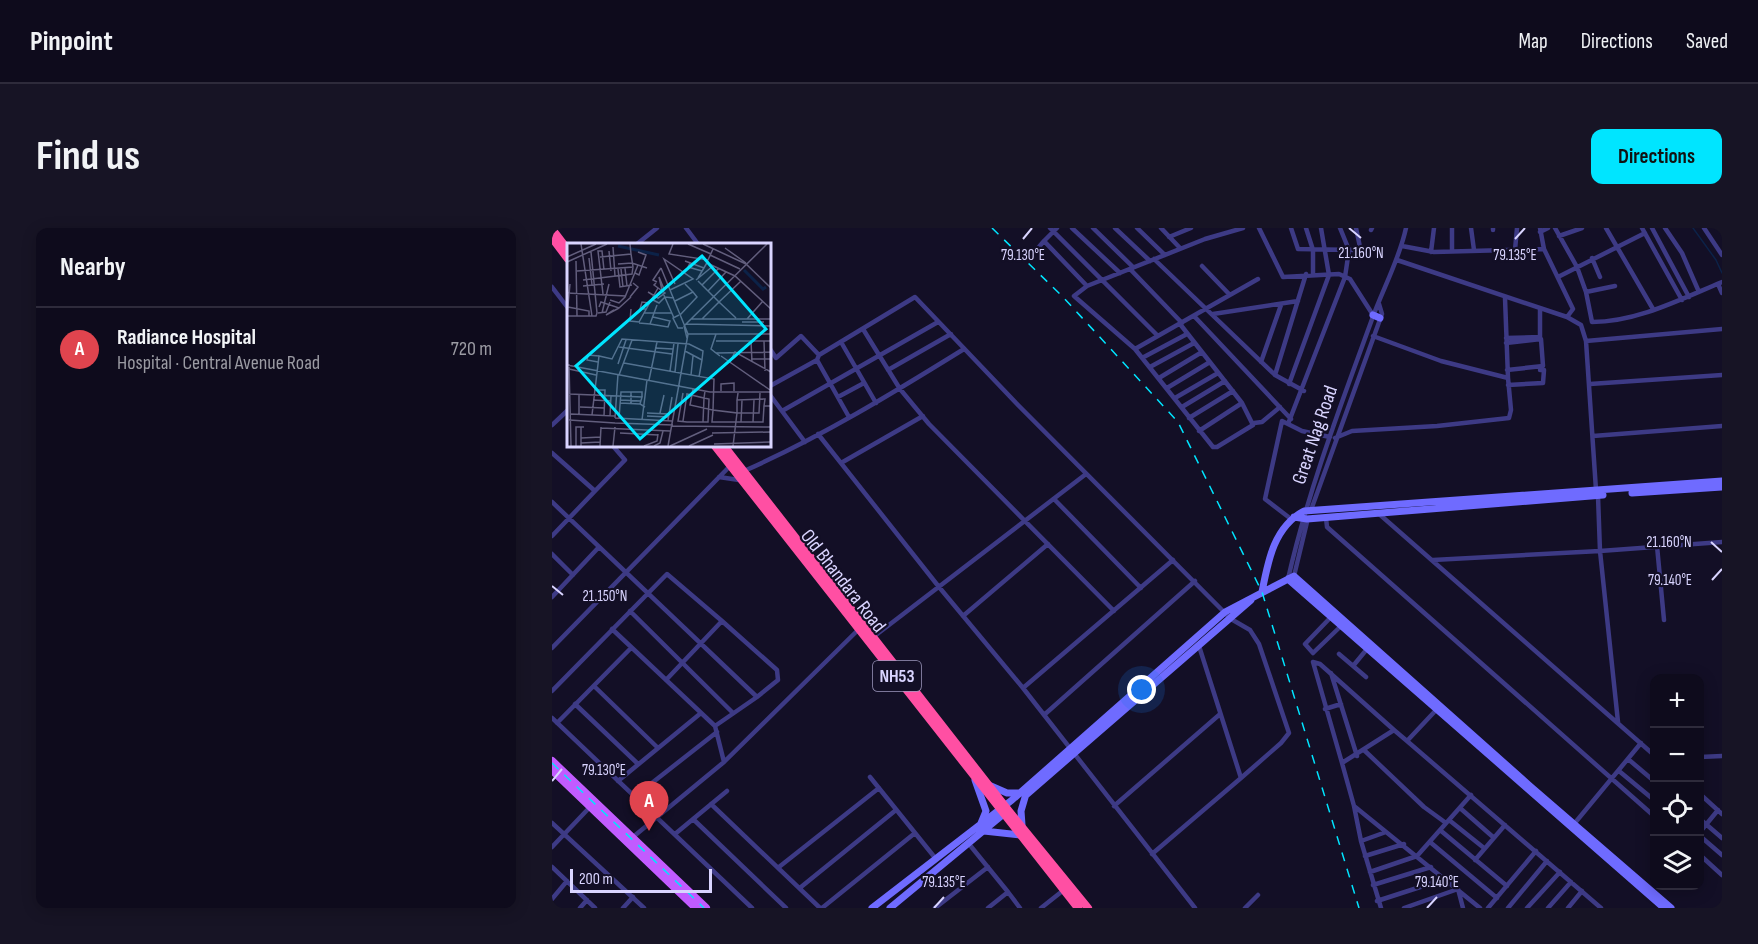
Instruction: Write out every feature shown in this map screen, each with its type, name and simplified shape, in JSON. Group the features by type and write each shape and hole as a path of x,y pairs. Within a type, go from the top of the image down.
{"highway":[{"path":"552,229 567,249"},
{"path":"552,238 567,258"},
{"name":"Old Bhandara Road","path":"716,447 733,463 872,638 949,738 973,776 1004,810 1020,835 1067,888 1078,908"},
{"name":"NH53","path":"725,447 733,463"},
{"name":"NH53","path":"949,738 991,786 1004,810 1022,825 1067,888 1088,908"}],"main road":[{"path":"1597,494 1722,481"},
{"path":"1262,592 1271,552 1283,529 1302,516 1377,509 1722,487"},
{"path":"872,908 1004,810 1225,612 1291,578"},
{"path":"1291,578 1367,649 1574,824 1596,847 1671,908"},
{"path":"1291,578 1664,908"},
{"path":"1071,751 1231,619 1253,597"},
{"path":"552,761 706,908"},
{"path":"552,770 696,908"},
{"path":"890,908 969,844 982,828 986,811 973,776"},
{"path":"991,786 1007,794 1023,794"},
{"path":"1022,825 1023,794"},
{"path":"982,828 1020,835"}],"street":[{"path":"638,243 657,228"},
{"path":"686,228 697,243"},
{"path":"1093,228 1181,323 1242,403 1254,423"},
{"path":"1115,228 1208,308 1275,375 1304,391"},
{"path":"1137,228 1165,255"},
{"path":"1161,228 1180,249"},
{"path":"1169,237 1191,228"},
{"path":"1243,228 1224,230 1087,286 1074,296 1135,349 1213,447 1217,447 1254,423 1262,422 1280,407"},
{"path":"1258,228 1283,277 1306,274 1350,279 1377,317 1373,336 1333,438"},
{"path":"1291,228 1298,249 1313,250 1349,250 1360,247 1356,228"},
{"path":"1306,228 1313,250 1313,275"},
{"path":"1288,384 1329,275 1327,249 1322,228"},
{"path":"1290,422 1304,391 1345,277 1349,250 1340,228"},
{"path":"1406,228 1397,260 1567,317 1581,325 1586,341 1590,384 1600,551 1618,723"},
{"path":"1431,252 1434,228"},
{"path":"1452,228 1452,251"},
{"path":"1471,228 1473,250"},
{"path":"1515,250 1517,228"},
{"path":"1548,228 1540,230 1544,249 1573,309 1567,317"},
{"path":"1555,228 1577,267 1586,292 1592,322 1613,322 1682,300 1720,283 1722,293"},
{"path":"1559,236 1582,228"},
{"path":"1606,228 1653,309"},
{"path":"1652,228 1689,297"},
{"path":"1665,228 1682,253 1699,292"},
{"path":"1706,228 1722,255"},
{"path":"1032,255 1054,229 1158,336"},
{"path":"1076,229 1120,273"},
{"path":"1557,277 1644,230 1682,300"},
{"path":"1044,241 1087,286"},
{"path":"1715,244 1722,241"},
{"path":"1402,246 1431,252 1544,249"},
{"path":"1592,258 1600,277"},
{"name":"Great Nag Road","path":"1291,578 1302,516 1333,438 1377,317 1379,304 1397,260"},
{"path":"1202,266 1229,294"},
{"path":"1275,375 1306,274"},
{"path":"1135,349 1258,279"},
{"path":"1586,292 1615,286"},
{"path":"552,287 567,307"},
{"path":"771,385 915,297 1086,474 1231,619 1251,630 1259,644 1289,733 1281,743 1152,854"},
{"path":"1302,516 1265,499 1282,421 1333,438 1352,431 1437,426 1509,418 1511,410 1507,374 1505,298"},
{"path":"1213,314 1298,302"},
{"path":"1261,362 1281,305"},
{"path":"1506,341 1540,337 1540,309"},
{"path":"1194,316 1280,407 1290,422"},
{"path":"782,411 938,322"},
{"path":"863,328 900,389 923,416 1114,611"},
{"path":"1586,341 1722,329"},
{"path":"1142,357 1187,333"},
{"path":"888,370 951,334"},
{"path":"771,350 776,358 801,336 818,358 849,417"},
{"path":"1373,336 1441,361 1507,374 1544,371 1543,383 1508,385"},
{"path":"1506,341 1541,339 1543,366 1507,374"},
{"path":"841,342 876,403"},
{"path":"1150,367 1194,343"},
{"path":"719,477 741,475 805,442 900,389 964,349"},
{"path":"1159,378 1202,352"},
{"path":"1167,388 1210,362"},
{"path":"1175,398 1218,372"},
{"path":"1590,384 1722,375"},
{"path":"1182,407 1224,381"},
{"path":"838,397 864,383"},
{"path":"1190,418 1233,391"},
{"path":"771,396 805,442"},
{"path":"1199,431 1242,403"},
{"path":"552,425 567,411"},
{"path":"841,463 923,416"},
{"path":"1593,436 1722,426"},
{"path":"818,434 939,587 1023,688 1195,908"},
{"path":"552,536 625,460 614,447"},
{"path":"552,453 595,491"},
{"path":"552,648 733,463"},
{"path":"872,638 1086,474"},
{"path":"1054,499 1141,588"},
{"path":"552,502 702,642 757,697"},
{"path":"1377,509 1650,751"},
{"path":"1327,514 1327,527 1650,810"},
{"path":"1432,560 1722,542"},
{"path":"963,616 1048,544"},
{"path":"1657,546 1664,620"},
{"path":"552,597 599,547"},
{"path":"552,554 573,575"},
{"path":"1023,688 1173,560"},
{"path":"552,691 667,574 777,670 778,680 733,713 634,797"},
{"path":"1044,715 1195,581"},
{"path":"630,611 733,713"},
{"path":"1331,616 1305,644 1313,653 1341,626"},
{"path":"666,680 722,621"},
{"path":"633,837 723,762 862,626"},
{"path":"612,629 716,729 723,762"},
{"path":"1199,646 1241,778"},
{"path":"557,723 631,648"},
{"path":"1353,666 1367,649"},
{"path":"1339,654 1366,677"},
{"path":"1381,908 1361,842 1342,763 1311,663 1320,664 1331,673 1601,908"},
{"path":"1331,673 1357,756"},
{"path":"594,686 658,748"},
{"path":"575,704 638,764"},
{"path":"1325,709 1341,704"},
{"path":"1407,741 1438,708"},
{"path":"618,781 701,713"},
{"path":"1114,806 1220,715"},
{"path":"552,718 752,908"},
{"path":"1342,763 1365,751 1394,730"},
{"path":"1574,824 1641,743"},
{"path":"1365,751 1375,764 1424,807 1448,821 1484,848"},
{"path":"1704,757 1722,756"},
{"path":"1629,759 1650,777"},
{"path":"1619,771 1650,797"},
{"path":"870,777 936,859"},
{"path":"779,867 879,788"},
{"path":"675,834 727,790"},
{"path":"1370,873 1417,856 1471,795"},
{"path":"1704,798 1720,812 1704,828"},
{"path":"711,804 821,908 915,834"},
{"path":"1354,806 1404,844 1480,908"},
{"path":"552,847 590,807"},
{"path":"1460,808 1493,837"},
{"path":"801,887 896,810"},
{"path":"693,819 786,908"},
{"path":"552,823 644,908"},
{"path":"1475,860 1505,825"},
{"path":"1706,825 1722,838"},
{"path":"1440,830 1507,886"},
{"path":"1361,842 1386,832"},
{"path":"1702,836 1722,855"},
{"path":"1430,842 1497,898"},
{"path":"969,844 1020,908"},
{"path":"1365,856 1404,844"},
{"path":"1488,908 1536,851"},
{"path":"1704,859 1722,875"},
{"path":"1508,908 1547,861"},
{"path":"552,867 595,908"},
{"path":"935,908 988,867"},
{"path":"1373,885 1431,867"},
{"path":"1527,908 1560,872"},
{"path":"1377,901 1445,879"},
{"path":"552,898 567,881"},
{"path":"1548,908 1571,882"},
{"path":"1041,908 1067,888"},
{"path":"1456,908 1463,907 1458,890"},
{"path":"1404,908 1458,890"},
{"path":"1568,908 1582,891"},
{"path":"988,908 1008,892"},
{"path":"1245,908 1258,895"},
{"path":"623,908 633,897"},
{"path":"580,908 587,900"},
{"path":"1588,908 1594,902"}],"waterway":[{"path":"1693,228 1716,260 1722,273"}],"railway":[{"path":"992,228 1062,296 1178,422 1262,592 1359,908"},
{"path":"552,763 704,908"}],"place":[{"name":"Radiance Hospital","path":"649,831"}]}
